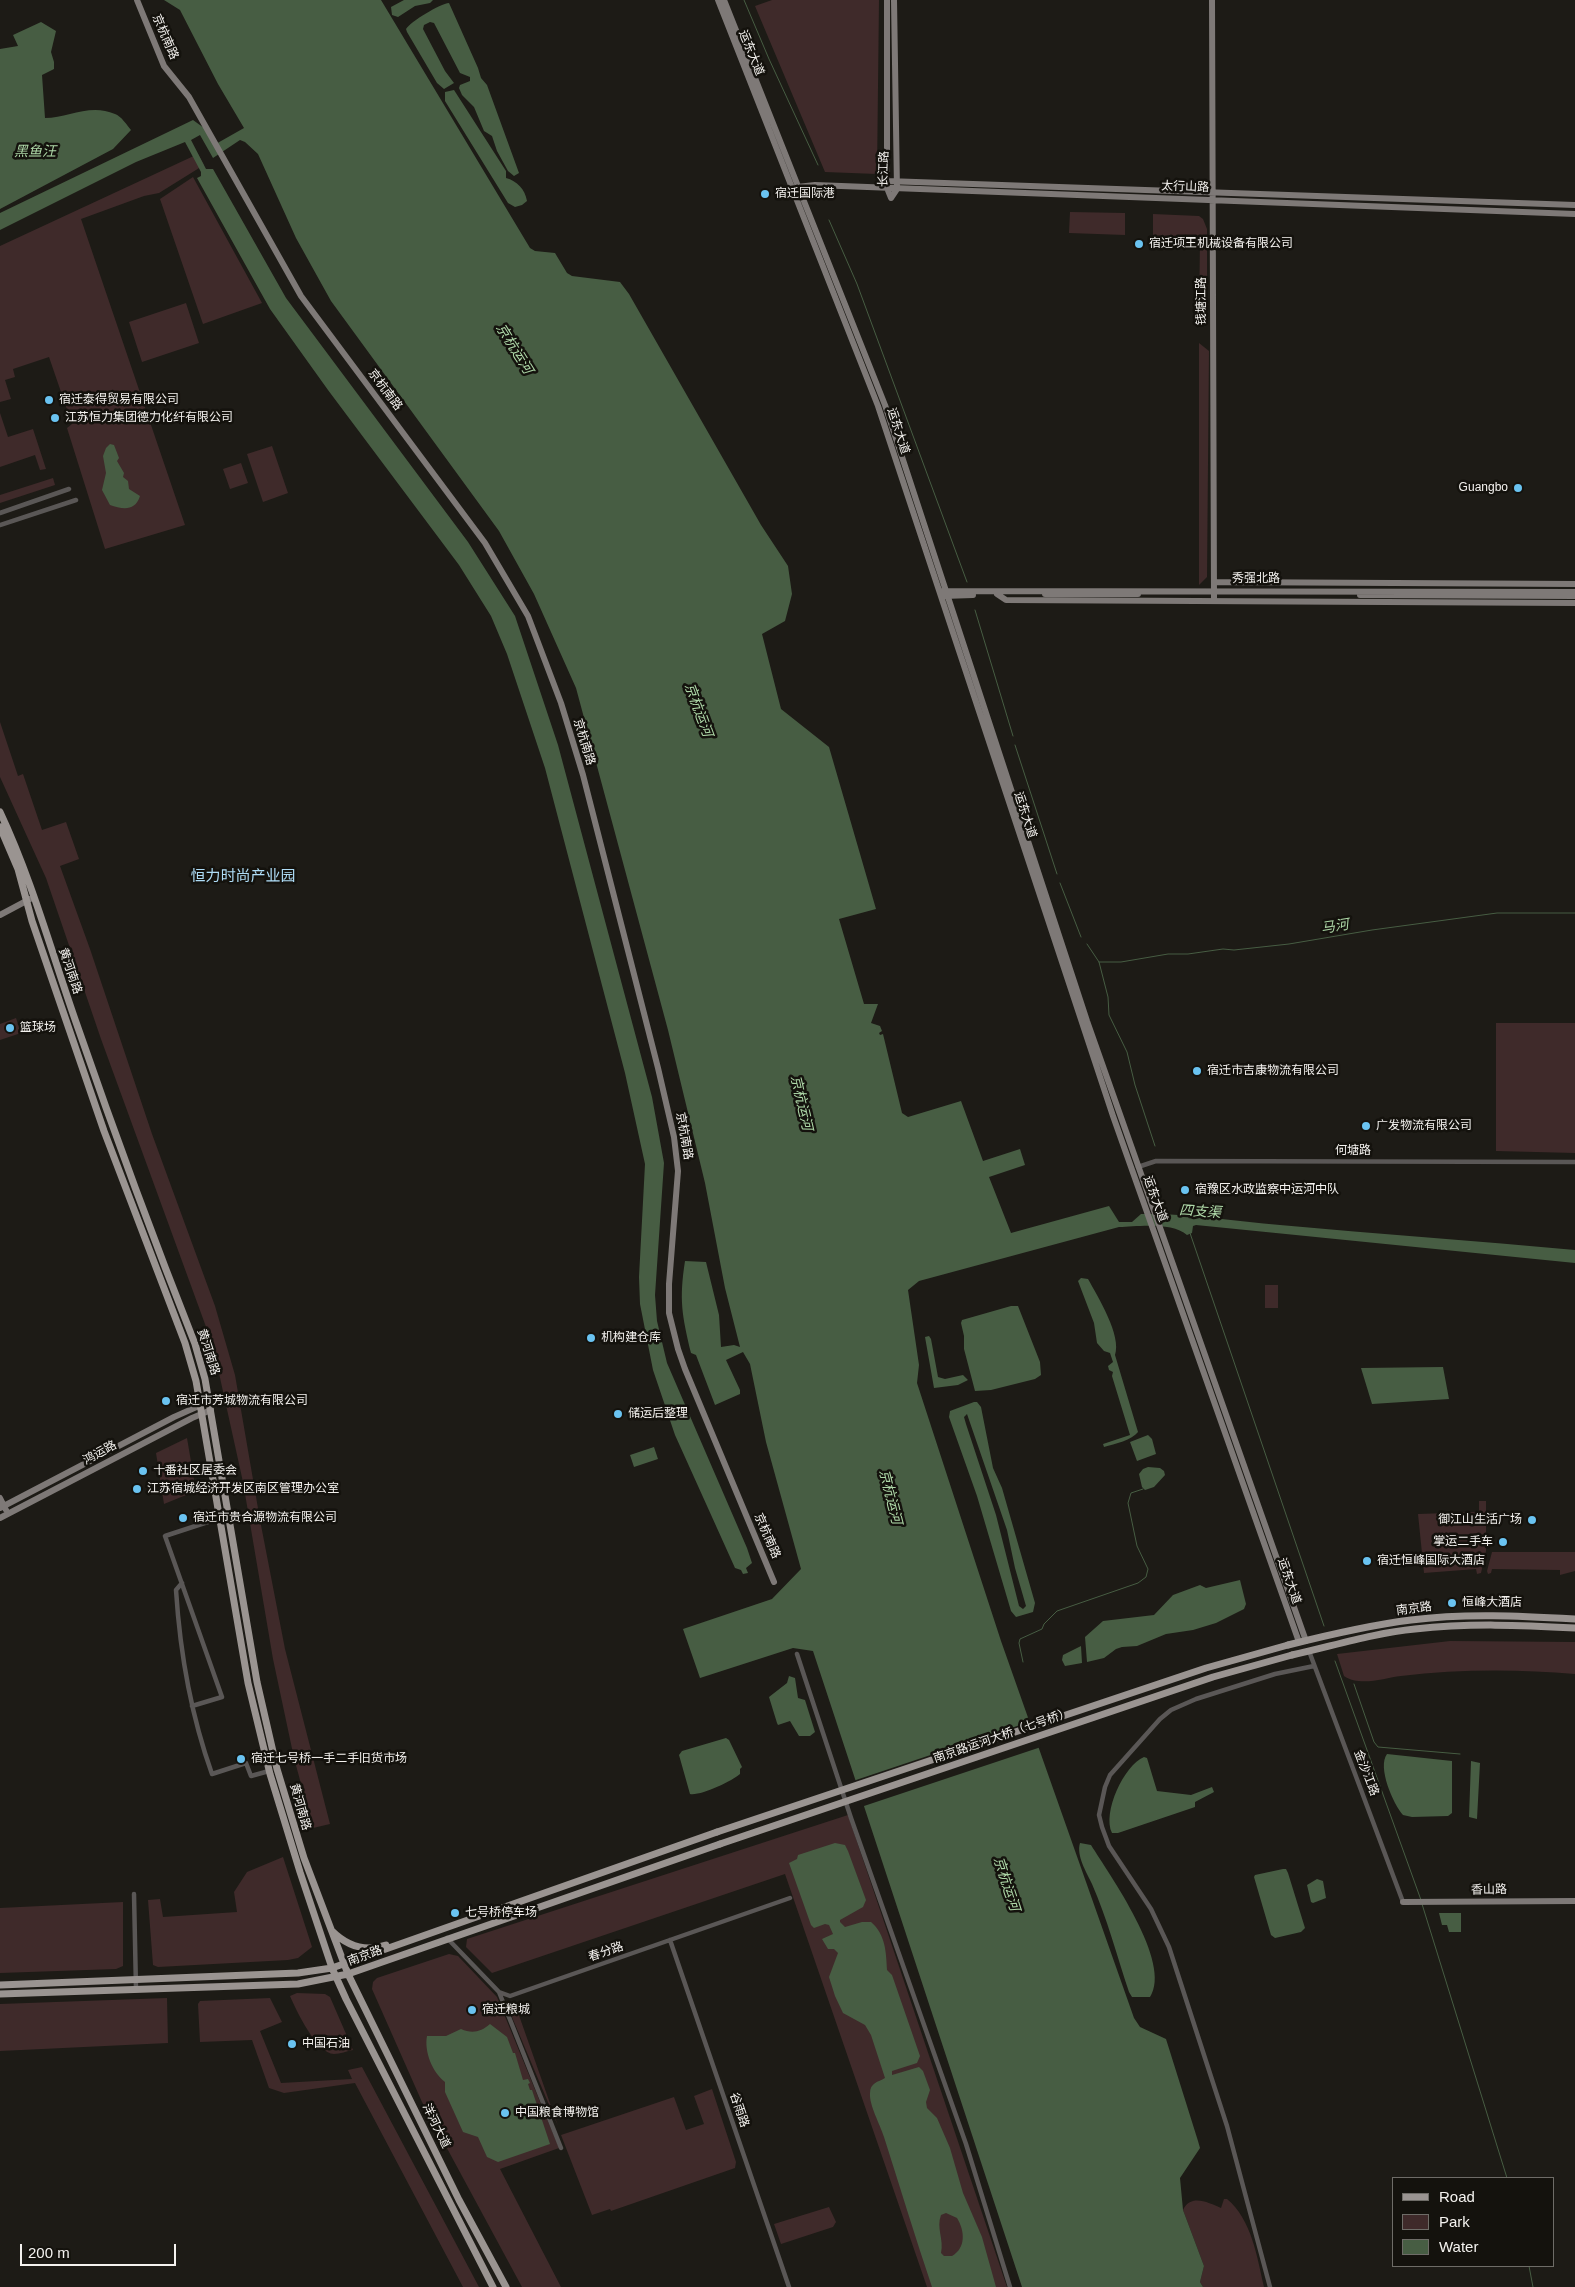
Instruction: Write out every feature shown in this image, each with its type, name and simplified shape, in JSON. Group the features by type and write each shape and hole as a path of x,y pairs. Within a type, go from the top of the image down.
{"main road":[{"name":"黄河南路","path":"0,812 24,866 31,899 32,921 104,1131 185,1343 202,1404 248,1683 269,1771 300,1872 336,1977"},
{"name":"黄河南路","path":"0,827 40,919 115,1135 195,1344 210,1401 257,1682 277,1769 296,1833 330,1930 348,1974"},
{"name":"南京路","path":"1288,1645 1371,1626 1441,1617 1513,1616 1575,1619"},
{"name":"南京路","path":"1292,1655 1373,1636 1431,1627 1513,1625 1575,1628"},
{"name":"南京路运河大桥（七号桥）","path":"717,1832 1206,1668 1288,1645"},
{"name":"南京路运河大桥（七号桥）","path":"720,1844 1213,1677 1292,1655"},
{"name":"南京路","path":"0,1985 298,1974 332,1968 717,1832"},
{"name":"南京路","path":"0,1994 298,1984 336,1977 720,1844"},
{"path":"330,1930 350,1945 378,1948 447,1925 456,1925"},
{"name":"洋河大道","path":"348,1974 460,2200 506,2287"},
{"name":"洋河大道","path":"336,1977 374,2058 493,2287"}],"street":[{"name":"京杭南路","path":"137,0 164,66 189,97 301,296 485,543 528,616 561,703 583,775 674,1137 678,1171 669,1284 669,1313 673,1332 685,1369 774,1582"},
{"name":"运东大道","path":"718,0 796,187"},
{"name":"运东大道","path":"724,0 878,406 1135,1168 1148,1213 1160,1240 1302,1642"},
{"name":"长江路","path":"888,0 887,185 891,198 897,189 894,0"},
{"name":"钱塘江路","path":"1212,0 1214,592"},
{"name":"太行山路","path":"796,187 887,185 896,181 1575,214"},
{"name":"太行山路","path":"897,189 1575,205"},
{"path":"0,513 69,489"},
{"path":"0,525 76,500"},
{"path":"1214,592 1575,584"},
{"name":"秀强北路","path":"942,593 1214,592 1575,596"},
{"path":"1214,592 1575,603"},
{"name":"秀强北路","path":"942,593 1575,592"},
{"path":"0,915 31,899"},
{"name":"何塘路","path":"1135,1168 1156,1161 1575,1162"},
{"name":"运东大道","path":"1135,1168 1156,1215 1160,1240"},
{"name":"鸿运路","path":"2,1507 210,1401"},
{"name":"鸿运路","path":"0,1518 211,1410"},
{"path":"0,1498 2,1507 8,1514"},
{"path":"192,1706 222,1697 165,1536 220,1518"},
{"path":"182,1583 176,1590 178,1627 192,1706 201,1744 212,1774 246,1763 251,1776 269,1771"},
{"name":"金沙江路","path":"1309,1651 1403,1902"},
{"path":"797,1654 854,1827 966,2144 1010,2287"},
{"path":"1270,2287 1227,2126 1169,1947 1151,1909 1109,1846 1099,1814 1104,1787 1110,1775 1160,1719 1171,1710 1196,1699 1275,1674 1314,1666"},
{"path":"134,1894 136,1989"},
{"name":"春分路","path":"510,1996 790,1898"},
{"name":"香山路","path":"1403,1902 1575,1901"},
{"path":"448,1938 499,1992 561,2148"},
{"name":"谷雨路","path":"670,1940 789,2287"},
{"path":"499,1992 510,1996 506,2010"}],"green space":[{"path":"772,0 879,0 877,174 825,172 755,6"},
{"path":"198,154 204,165 159,193 144,196 81,219 185,525 105,549 67,428 72,424 49,357 13,369 15,377 5,380 11,399 0,402 0,246"},
{"path":"193,177 262,303 203,324 160,199"},
{"path":"1070,212 1125,213 1125,235 1069,233"},
{"path":"1153,214 1199,216 1203,219 1207,229 1207,319 1199,322 1200,237 1153,236"},
{"path":"186,303 199,343 142,362 129,322"},
{"path":"1199,343 1209,351 1207,577 1199,585"},
{"path":"0,413 8,437 33,429 46,469 40,470 35,455 0,467"},
{"path":"272,446 288,493 263,502 247,454"},
{"path":"241,463 248,483 230,489 223,469"},
{"path":"53,478 55,485 0,503 0,495"},
{"path":"0,722 18,776 23,774 42,830 66,822 79,859 60,866 152,1134 215,1306 235,1375 285,1649 330,1824 313,1828 294,1758 273,1659 243,1482 213,1346 101,1039 46,878 0,777"},
{"name":"篮球场","path":"16,1018 21,1033 0,1040 0,1024"},
{"path":"1496,1023 1575,1023 1575,1153 1496,1151"},
{"path":"1265,1285 1278,1285 1278,1308 1265,1308"},
{"path":"187,1438 196,1491 164,1504 156,1453"},
{"path":"1479,1501 1486,1501 1486,1551 1481,1573 1477,1574 1476,1569 1424,1573 1418,1514 1479,1512"},
{"path":"1492,1552 1575,1552 1575,1571 1560,1575 1560,1570 1492,1569 1491,1573 1488,1574 1487,1571"},
{"path":"1450,1641 1575,1642 1575,1674 1532,1671 1466,1671 1357,1681 1344,1676 1337,1654"},
{"path":"848,1815 1007,2287 927,2287 785,1874 492,1973 466,1947 467,1939"},
{"path":"283,1857 312,1947 298,1958 288,1960 158,1967 153,1965 148,1900 160,1899 163,1917 237,1912 234,1892 247,1872"},
{"path":"123,1902 123,1966 116,1969 0,1973 0,1908"},
{"path":"449,1954 458,1956 497,1997 559,2148 500,2169 561,2287 522,2287 422,2102 372,1989 373,1982 377,1978"},
{"path":"297,1993 325,1994 330,1997 353,2050 334,2054 327,2052 321,2047 308,2030 290,1996"},
{"path":"167,1998 168,2043 0,2051 0,2004"},
{"path":"270,1998 282,2022 260,2031 281,2083 352,2079 348,2070 362,2067 479,2287 463,2287 355,2083 284,2093 269,2088 252,2040 200,2042 198,2004 200,2001"},
{"path":"515,2004 558,2126 509,2010 509,2007"},
{"path":"712,2089 736,2162 735,2168 611,2211 610,2209 592,2215 561,2135 674,2097 686,2130 704,2124 694,2096"},
{"path":"1224,2199 1227,2199 1235,2208 1248,2228 1264,2287 1203,2287 1200,2282 1204,2266 1183,2210 1186,2205 1195,2201 1206,2202 1221,2208"},
{"path":"829,2207 836,2222 833,2227 781,2244 774,2224"}],"water":[{"name":"京杭运河","path":"164,0 381,0 530,248 535,251 555,253 567,273 572,276 620,282 629,294 761,525 788,566 792,594 785,621 762,634 781,709 829,747 876,909 839,919 864,1004 878,1004 871,1023 880,1026 882,1031 879,1033 880,1035 883,1034 902,1113 908,1117 961,1101 983,1161 1020,1149 1025,1165 989,1177 1011,1233 1109,1206 1119,1222 1132,1222 1141,1214 1176,1215 1575,1250 1575,1263 1196,1225 1193,1226 1192,1233 1187,1235 1181,1231 1164,1226 1119,1227 919,1281 908,1290 919,1365 917,1383 1001,1641 1134,2018 1140,2027 1166,2039 1198,2141 1200,2148 1180,2178 1183,2210 1204,2266 1200,2282 1203,2287 1022,2287 813,1651 793,1648 700,1678 683,1629 772,1599 801,1569 766,1442 750,1364 743,1352 726,1360 740,1390 740,1394 715,1405 696,1355 691,1353 682,1307 685,1261 706,1262 719,1315 721,1347 734,1345 740,1347 725,1288 705,1183 668,1030 576,688 534,594 499,531 331,301 296,238 258,154 240,140 213,158 200,135 191,140 206,169 213,169 286,298 468,542 515,616 558,745 652,1097 664,1163 655,1295 657,1321 667,1363 747,1548 752,1563 746,1568 748,1573 743,1574 741,1570 735,1568 675,1435 653,1370 640,1304 639,1277 645,1164 625,1073 545,768 507,654 491,616 459,565 270,309 197,178 201,176 201,172 185,142 136,162 0,230 0,213 193,120 204,128 214,145 244,128 218,84 180,10"},
{"path":"404,0 433,0 430,3 415,6 398,17 392,15 391,7"},
{"path":"449,3 481,78 487,85 519,173 514,176 508,171 497,151 492,136 484,131 474,107 462,95 459,88 460,85 470,81 470,77 460,73 434,23 430,22 424,25 423,29 445,71 454,83 444,89 437,83 407,32 406,29 419,18 439,6"},
{"name":"黑鱼汪","path":"41,22 56,31 51,52 54,69 42,75 45,118 88,110 106,111 119,117 131,130 113,149 0,209 0,49 18,46 13,35"},
{"path":"454,90 506,171 506,178 517,183 522,189 527,201 522,205 515,207 508,203 445,101 445,92"},
{"path":"110,444 114,445 119,458 117,461 124,473 123,477 128,481 129,489 140,496 135,505 128,508 110,505 102,490 106,473 103,456"},
{"path":"1081,1278 1088,1279 1112,1327 1116,1347 1115,1355 1138,1432 1128,1439 1104,1447 1103,1444 1130,1435 1112,1376 1113,1372 1109,1370 1108,1366 1113,1362 1110,1353 1104,1351 1097,1343 1094,1323 1078,1281"},
{"path":"1011,1306 1018,1306 1040,1362 1041,1375 1035,1379 991,1390 975,1391 964,1349 962,1320"},
{"path":"929,1336 938,1377 945,1379 963,1375 968,1380 958,1385 934,1388 925,1337"},
{"path":"1443,1367 1449,1399 1372,1404 1361,1368"},
{"path":"974,1402 977,1402 981,1407 993,1468 1002,1488 1035,1603 1033,1612 1016,1617 1011,1611 977,1496 949,1417 950,1411","holes":["967,1414 1007,1530 1026,1606 1023,1609 1019,1606 996,1515 966,1424 964,1417"]},
{"path":"1148,1435 1152,1439 1156,1454 1137,1461 1130,1442"},
{"path":"654,1447 658,1459 634,1467 630,1455"},
{"path":"1148,1467 1160,1468 1164,1471 1165,1475 1154,1487 1145,1490 1142,1487 1139,1474"},
{"path":"1240,1580 1246,1604 1244,1609 1216,1623 1193,1630 1166,1634 1137,1646 1122,1647 1104,1658 1087,1662 1085,1637 1103,1621 1154,1615 1173,1595 1200,1585 1206,1588"},
{"path":"1081,1646 1082,1663 1065,1666 1062,1660 1063,1655"},
{"path":"789,1676 795,1678 798,1698 805,1700 815,1732 810,1736 799,1736 790,1721 778,1725 777,1723 769,1697 787,1683"},
{"path":"726,1738 729,1740 742,1767 740,1774 701,1793 690,1794 679,1755 682,1751"},
{"path":"1387,1754 1452,1761 1452,1813 1448,1816 1412,1817 1403,1815 1395,1803 1385,1776 1384,1760"},
{"path":"1144,1757 1147,1758 1157,1791 1191,1795 1212,1787 1214,1792 1195,1802 1195,1807 1118,1833 1112,1833 1110,1814 1117,1790 1129,1769"},
{"path":"1471,1761 1480,1763 1477,1819 1469,1817"},
{"path":"835,1843 845,1845 848,1851 866,1900 863,1907 840,1920 840,1922 845,1927 862,1922 871,1922 880,1933 885,1951 887,1970 892,1975 920,2056 917,2063 892,2071 892,2075 919,2067 923,2071 930,2090 926,2102 927,2108 937,2118 950,2148 963,2193 982,2237 996,2287 932,2287 884,2137 871,2103 871,2087 885,2078 871,2035 865,2025 843,2013 835,1996 829,1977 838,1953 834,1949 828,1949 822,1939 833,1934 829,1925 825,1924 814,1928 811,1925 789,1863 797,1859 798,1855","holes":["946,2213 957,2218 962,2228 962,2244 957,2253 952,2256 944,2256 941,2253 942,2243 939,2224 941,2215"]},
{"path":"1080,1843 1091,1845 1136,1919 1153,1963 1155,1982 1150,1997 1132,1997 1129,1992 1112,1937 1079,1853"},
{"path":"1286,1869 1288,1873 1305,1928 1301,1932 1275,1938 1271,1935 1254,1877 1255,1875"},
{"path":"1317,1879 1323,1881 1326,1898 1313,1903 1311,1902 1307,1885"},
{"path":"1439,1913 1461,1913 1461,1932 1449,1932 1447,1925 1442,1925"},
{"path":"490,2024 507,2037 513,2053 515,2053 523,2080 528,2079 530,2083 528,2084 530,2090 532,2090 550,2144 498,2162 487,2157 478,2137 463,2132 445,2092 445,2082 436,2073 430,2061 426,2042 427,2036 446,2036 461,2029 476,2031"}],"pier":[{"path":"1032,1721 1041,1747 861,1807 853,1781"}],"waterway":[{"path":"744,0 818,165"},
{"path":"829,220 857,284 967,582"},
{"path":"975,610 1013,736"},
{"path":"1015,745 1057,874"},
{"path":"1060,883 1081,937"},
{"name":"马河","path":"1099,962 1121,962 1168,954 1188,954 1223,949 1234,950 1289,944 1372,930 1497,913 1575,913"},
{"path":"1087,944 1099,962 1108,997 1109,1015 1127,1052 1135,1085 1155,1146"},
{"path":"1190,1233 1324,1626"},
{"path":"1023,1662 1019,1643 1020,1639 1042,1629 1044,1624 1057,1611 1138,1583 1146,1577 1148,1569 1137,1546 1128,1503 1131,1493 1143,1489"},
{"path":"1335,1661 1421,1900"},
{"path":"1354,1684 1374,1742 1378,1747 1460,1754"},
{"path":"1422,1904 1507,2177"},
{"path":"1529,2267 1533,2287"}],"place":[{"name":"宿迁国际港","path":"765,194"},
{"name":"宿迁项王机械设备有限公司","path":"1139,244"},
{"name":"宿迁泰得贸易有限公司","path":"49,400"},
{"name":"江苏恒力集团德力化纤有限公司","path":"55,418"},
{"name":"Guangbo","path":"1518,488"},
{"name":"篮球场","path":"10,1028"},
{"name":"宿迁市吉康物流有限公司","path":"1197,1071"},
{"name":"广发物流有限公司","path":"1366,1126"},
{"name":"宿豫区水政监察中运河中队","path":"1185,1190"},
{"name":"机构建仓库","path":"591,1338"},
{"name":"宿迁市芳城物流有限公司","path":"166,1401"},
{"name":"储运后整理","path":"618,1414"},
{"name":"十番社区居委会","path":"143,1471"},
{"name":"江苏宿城经济开发区南区管理办公室","path":"137,1489"},
{"name":"宿迁市贵合源物流有限公司","path":"183,1518"},
{"name":"御江山生活广场","path":"1532,1520"},
{"name":"掌运二手车","path":"1503,1542"},
{"name":"宿迁恒峰国际大酒店","path":"1367,1561"},
{"name":"恒峰大酒店","path":"1452,1603"},
{"name":"宿迁七号桥一手二手旧货市场","path":"241,1759"},
{"name":"七号桥停车场","path":"455,1913"},
{"name":"宿迁粮城","path":"472,2010"},
{"name":"中国石油","path":"292,2044"},
{"name":"中国粮食博物馆","path":"505,2113"}],"district":[{"name":"恒力时尚产业园","path":"243,877"}],"water label":[{"name":"四支渠","path":"1200,1212"}]}
